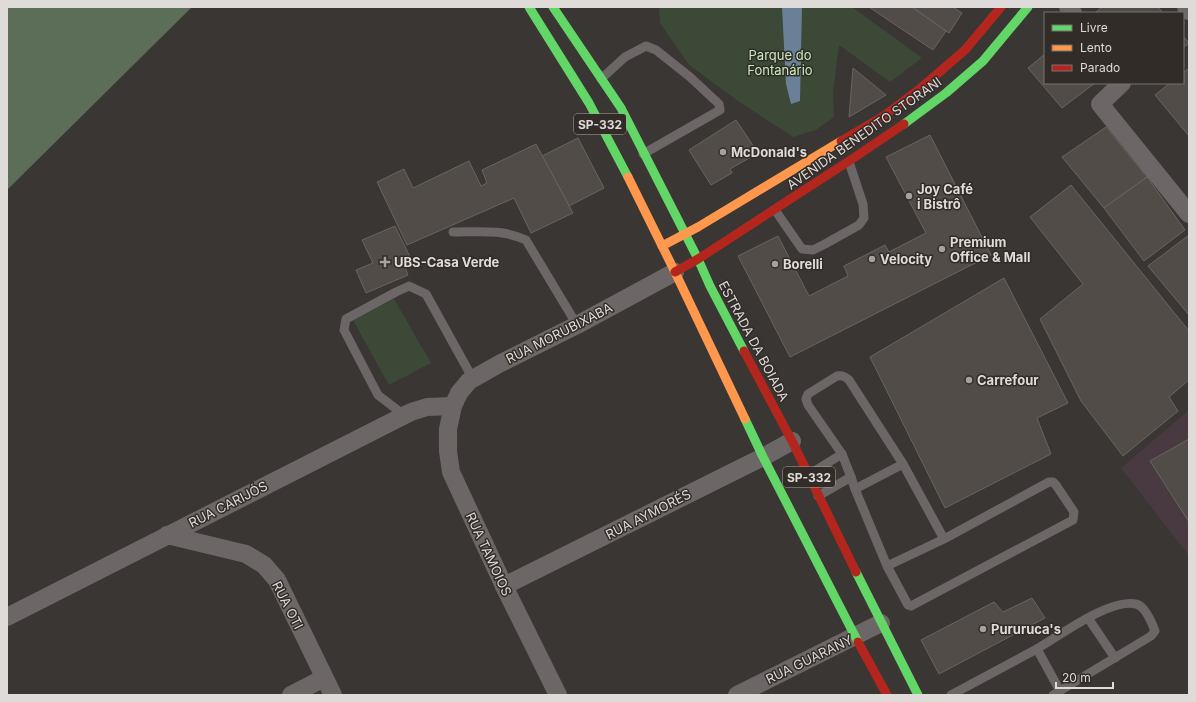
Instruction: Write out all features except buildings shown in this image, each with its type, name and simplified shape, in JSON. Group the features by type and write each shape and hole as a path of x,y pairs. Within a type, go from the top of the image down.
{"main road":[{"name":"SP-332","path":"529,7 589,103 625,172 675,272 763,456 855,636 887,695"},
{"name":"ESTRADA DA BOIADA","path":"553,7 621,108 643,154 698,259 710,286 792,441 918,695"},
{"name":"AVENIDA BENEDITO STORANI","path":"662,246 684,233 698,227 885,115 922,87 965,50 1001,7"},
{"name":"AVENIDA BENEDITO STORANI","path":"675,272 775,210 899,127 946,93 983,61 1028,7"}],"street":[{"path":"1186,7 1189,11"},
{"path":"1121,84 1100,104 1189,214"},
{"name":"RUA MORUBIXABA","path":"453,406 459,394 469,381 675,272"},
{"name":"RUA CARIJÓS","path":"7,617 404,415 427,407 453,406"},
{"name":"RUA TAMOIOS","path":"453,406 448,429 448,451 451,472 504,586 558,695"},
{"name":"RUA AYMORÉS","path":"504,586 792,441"},
{"name":"RUA OTI","path":"167,535 246,554 264,565 277,580 333,695"},
{"name":"RUA GUARANY","path":"737,695 881,623"},
{"path":"291,695 324,678"}],"lane":[{"path":"601,79 625,57 646,46 656,50 690,77 720,104 720,110 643,154"},
{"path":"775,210 802,249 813,250 859,225 864,218 863,204 849,161"},
{"path":"453,232 500,232 516,235 526,240 577,325"},
{"path":"404,415 378,395 344,330 346,320 396,292 409,286 426,294 473,379"},
{"path":"887,566 944,539 1048,482 1053,482 1056,484 1074,512 1073,520 911,606 908,605 887,566 842,454 808,405 806,399 808,394 837,376 845,376 849,380 903,464 944,539"},
{"path":"808,475 842,454"},
{"path":"855,489 903,464"},
{"path":"818,496 851,477"},
{"path":"952,695 1037,649 1088,618 1121,604 1139,605 1150,619 1155,631 1151,636 1056,693 1037,649"},
{"path":"1088,618 1115,658"}],"shaded area":[{"path":"1189,410 1189,556 1121,468"}],"green space":[{"path":"7,7 192,7 7,190"},
{"name":"Parque do Fontanário","path":"659,7 852,7 922,58 890,82 839,45 833,93 834,117 816,130 793,137 738,101 689,65 660,23"},
{"path":"394,299 431,363 389,385 353,320"}],"water":[{"path":"782,7 802,7 800,101 791,104 786,84"}],"traffic: fast":[{"path":"529,7 589,103 628,177"},
{"path":"553,7 621,108 744,351"},
{"path":"904,124 946,93 983,61 1028,7"},
{"path":"745,419 858,642"},
{"path":"856,572 918,695"}],"traffic: slow":[{"path":"662,246 698,227 841,141"},
{"path":"628,177 745,419"}],"traffic: jam":[{"path":"841,141 885,115 922,87 965,50 1001,7"},
{"path":"675,272 698,259 904,124"},
{"path":"744,351 792,441 856,572"},
{"path":"858,642 887,695"}],"place":[{"name":"McDonald's","path":"723,152"},
{"name":"Joy Café i Bistrô","path":"909,196"},
{"name":"Premium Office & Mall","path":"942,249"},
{"name":"Velocity","path":"872,259"},
{"name":"UBS-Casa Verde","path":"385,262"},
{"name":"Borelli","path":"775,264"},
{"name":"Carrefour","path":"969,380"},
{"name":"Pururuca's","path":"983,629"}]}
